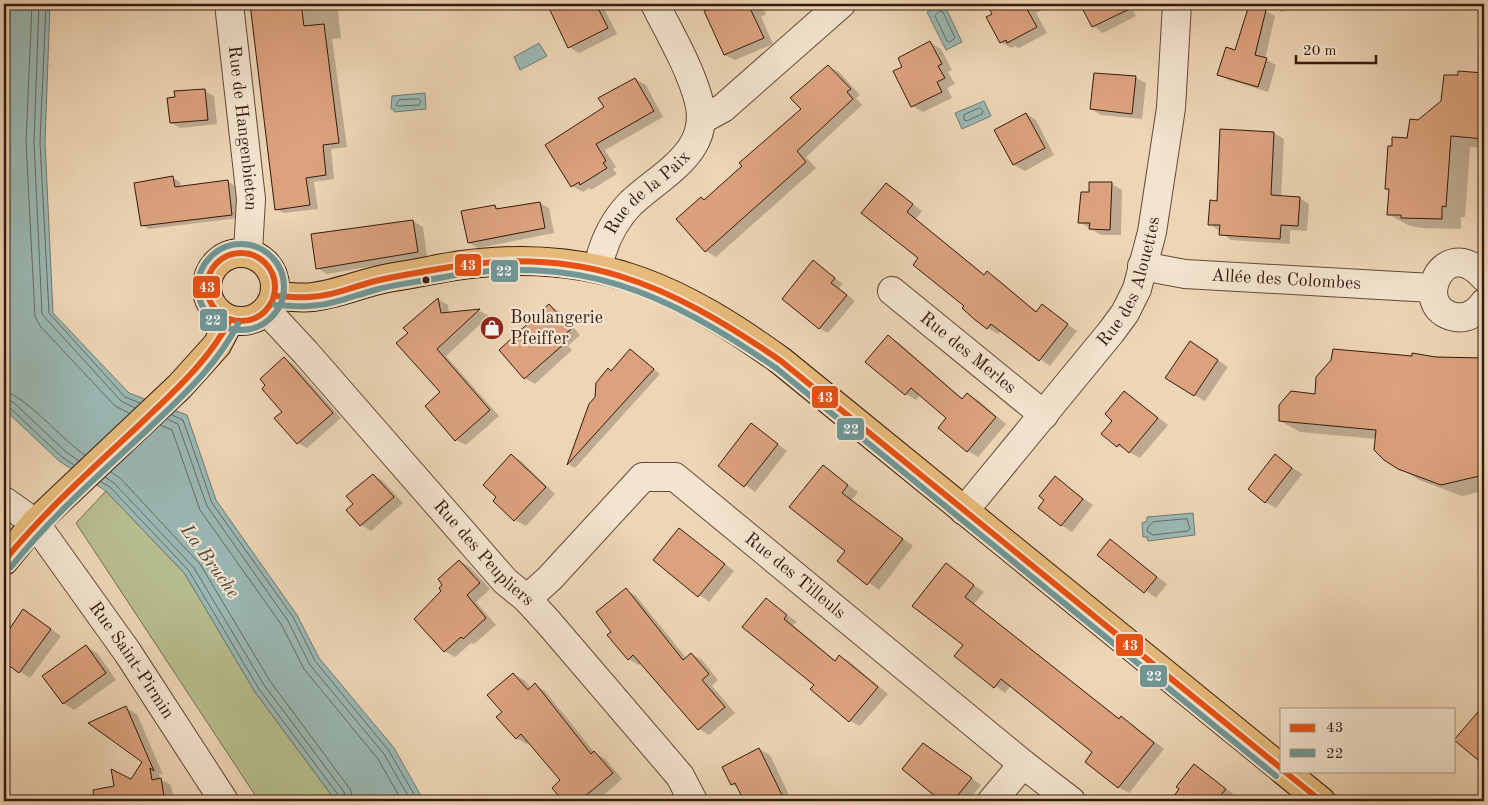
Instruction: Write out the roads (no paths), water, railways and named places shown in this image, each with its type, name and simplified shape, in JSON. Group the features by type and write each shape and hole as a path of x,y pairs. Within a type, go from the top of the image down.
{"main road":[{"path":"248,252 261,258 271,268 276,281 271,303 256,318 243,322 230,320 218,312 209,300 207,286 210,271 220,259 233,253 248,252"},
{"path":"271,303 313,297 381,279 479,263 548,262 598,267 658,288 724,322 781,361 1280,768"},
{"path":"4,562 35,523 180,386 217,345 230,320"},
{"path":"1285,772 1321,801"}],"street":[{"name":"Rue de Hangenbieten","path":"229,4 252,199 248,252"},
{"name":"Rue de la Paix","path":"598,267 601,252 613,228 630,204 692,150 698,136 701,120 699,100 656,4"},
{"path":"701,120 723,108 841,4"},
{"name":"Rue des Alouettes","path":"964,511 1044,415 1125,313 1137,289 1152,232 1171,108 1177,4"},
{"path":"1484,277 1475,267 1461,262 1448,265 1438,273 1432,288 1436,305 1448,316 1462,318 1476,313 1484,303"},
{"name":"Allée des Colombes","path":"1142,266 1185,274 1432,288"},
{"name":"Rue des Merles","path":"892,291 1044,415"},
{"name":"Rue des Peupliers","path":"271,303 505,581 527,599 680,776 693,801"},
{"name":"Rue des Tilleuls","path":"527,599 550,578 643,477 675,477 1023,764 1071,801"},
{"name":"Rue Saint-Pirmin","path":"4,501 35,523 128,653 224,801"},
{"path":"992,801 1023,764"}],"water":[{"name":"La Bruche","path":"4,4 50,4 45,142 53,313 129,393 187,415 216,500 297,615 319,658 394,748 424,801 336,801 255,692 185,574 106,491 59,461 4,409"},
{"path":"944,4 962,42 946,50 927,12"},
{"path":"539,43 547,56 520,70 514,57"},
{"path":"425,93 426,109 394,112 394,109 391,109 392,96"},
{"path":"984,101 991,116 962,129 955,113"},
{"path":"1193,513 1195,535 1148,541 1147,537 1143,537 1142,523 1147,521 1147,517"}],"place":[{"name":"Boulangerie Pfeiffer","path":"492,328"}]}
